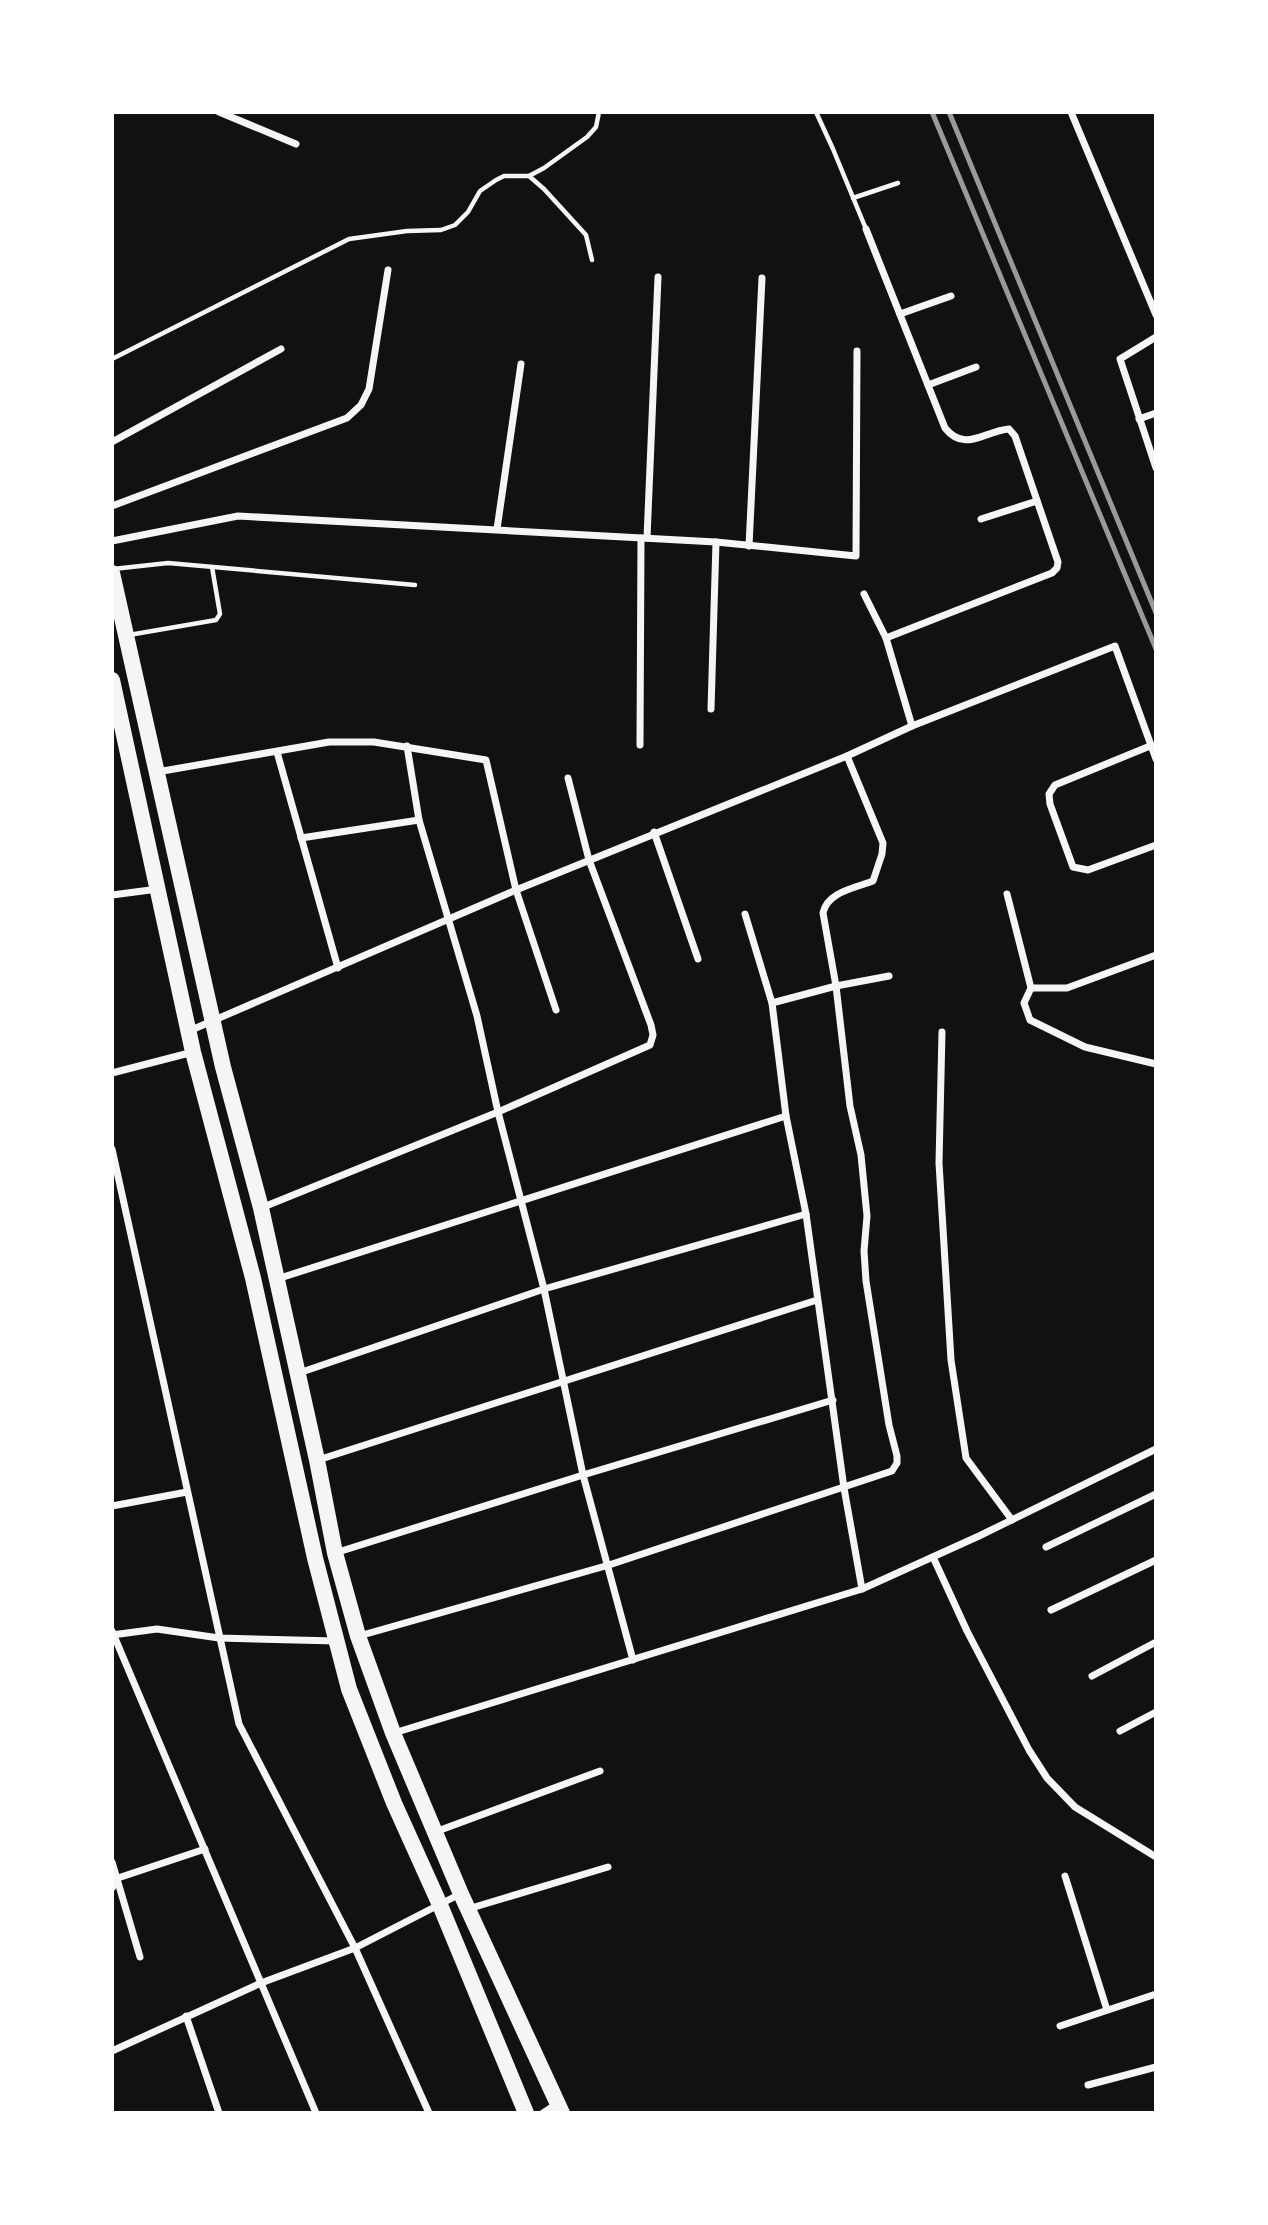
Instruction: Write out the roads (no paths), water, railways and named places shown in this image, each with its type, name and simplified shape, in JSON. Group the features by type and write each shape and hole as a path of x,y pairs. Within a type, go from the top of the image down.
{"highway":[{"path":"112,571 213,1023 261,1208 335,1553 358,1636 393,1733 460,1894 560,2108"},
{"path":"112,681 193,1052 253,1278 314,1558 354,1702 526,2113"}],"street":[{"path":"219,112 296,144"},
{"path":"1083,112 1073,115 1156,314"},
{"path":"866,229 944,428 951,437 960,441 997,430 1009,429 1015,436 1058,562 1057,568 1046,575 886,638"},
{"path":"112,506 347,418 361,405 369,389 388,270"},
{"path":"640,745 644,538 658,277"},
{"path":"749,547 762,278"},
{"path":"900,314 951,296"},
{"path":"1156,337 1120,359 1156,468"},
{"path":"112,442 281,349"},
{"path":"112,541 237,516 716,542 856,555 857,351"},
{"path":"497,529 521,364"},
{"path":"928,385 976,368"},
{"path":"1139,419 1156,413"},
{"path":"981,519 1037,501"},
{"path":"711,709 716,542"},
{"path":"864,594 886,638 912,726"},
{"path":"189,1031 654,832 1115,646 1156,759"},
{"path":"155,772 329,742 374,742 488,761 516,890 556,1010"},
{"path":"407,746 419,820 477,1016 498,1112 544,1289 583,1475 633,1660"},
{"path":"1150,746 1055,785 1049,794 1050,804 1073,867 1088,870 1156,845"},
{"path":"277,752 338,968"},
{"path":"358,1636 609,1565 844,1488 892,1471 897,1464 866,1281 864,1251 867,1216 861,1155 850,1106 836,986 823,913 824,906 831,898 873,881 882,854 883,843 847,756"},
{"path":"261,1208 647,1048 652,1040 651,1025 589,860 568,778"},
{"path":"301,838 419,820"},
{"path":"654,832 698,959"},
{"path":"112,895 159,889"},
{"path":"1007,894 1031,988 1024,1003 1031,1020 1085,1047 1156,1064"},
{"path":"745,914 772,1003 786,1116 806,1214 844,1488 862,1589"},
{"path":"1031,988 1067,988 1156,955"},
{"path":"772,1003 836,986 889,976"},
{"path":"943,1032 939,1163 953,1372 966,1458 1012,1520"},
{"path":"112,1073 193,1052"},
{"path":"275,1280 786,1116"},
{"path":"112,1149 239,1724 355,1948 429,2113"},
{"path":"297,1374 544,1289 806,1214"},
{"path":"317,1460 817,1300"},
{"path":"335,1553 833,1400"},
{"path":"393,1733 862,1589 1012,1520 1154,1450 1156,1460"},
{"path":"112,1506 187,1492"},
{"path":"1046,1547 1156,1494"},
{"path":"933,1557 967,1631 1029,1750 1047,1778 1074,1807 1156,1857"},
{"path":"1051,1609 1156,1560"},
{"path":"316,2113 113,1633 157,1629 219,1638 337,1642"},
{"path":"1092,1676 1156,1643"},
{"path":"1120,1731 1156,1712"},
{"path":"435,1832 600,1771"},
{"path":"112,1888 118,1878 205,1849"},
{"path":"112,1862 140,1957"},
{"path":"468,1909 608,1867"},
{"path":"1065,1876 1107,2010"},
{"path":"112,2051 261,1983 355,1948 460,1894"},
{"path":"1060,2026 1156,1994"},
{"path":"186,2016 219,2113"},
{"path":"1087,2085 1156,2067"},
{"path":"544,2113 560,2108"}],"lane":[{"path":"112,359 349,239 407,230 441,230 455,225 468,212 480,191 496,180 505,176 529,176 592,132 596,127 599,112"},
{"path":"816,112 866,229"},
{"path":"529,176 586,235 592,260"},
{"path":"853,198 898,183"},
{"path":"112,571 168,563 415,585"},
{"path":"125,636 216,621 220,614 212,567"}],"railway":[{"path":"932,112 1156,649"},
{"path":"949,112 1156,613"}]}
